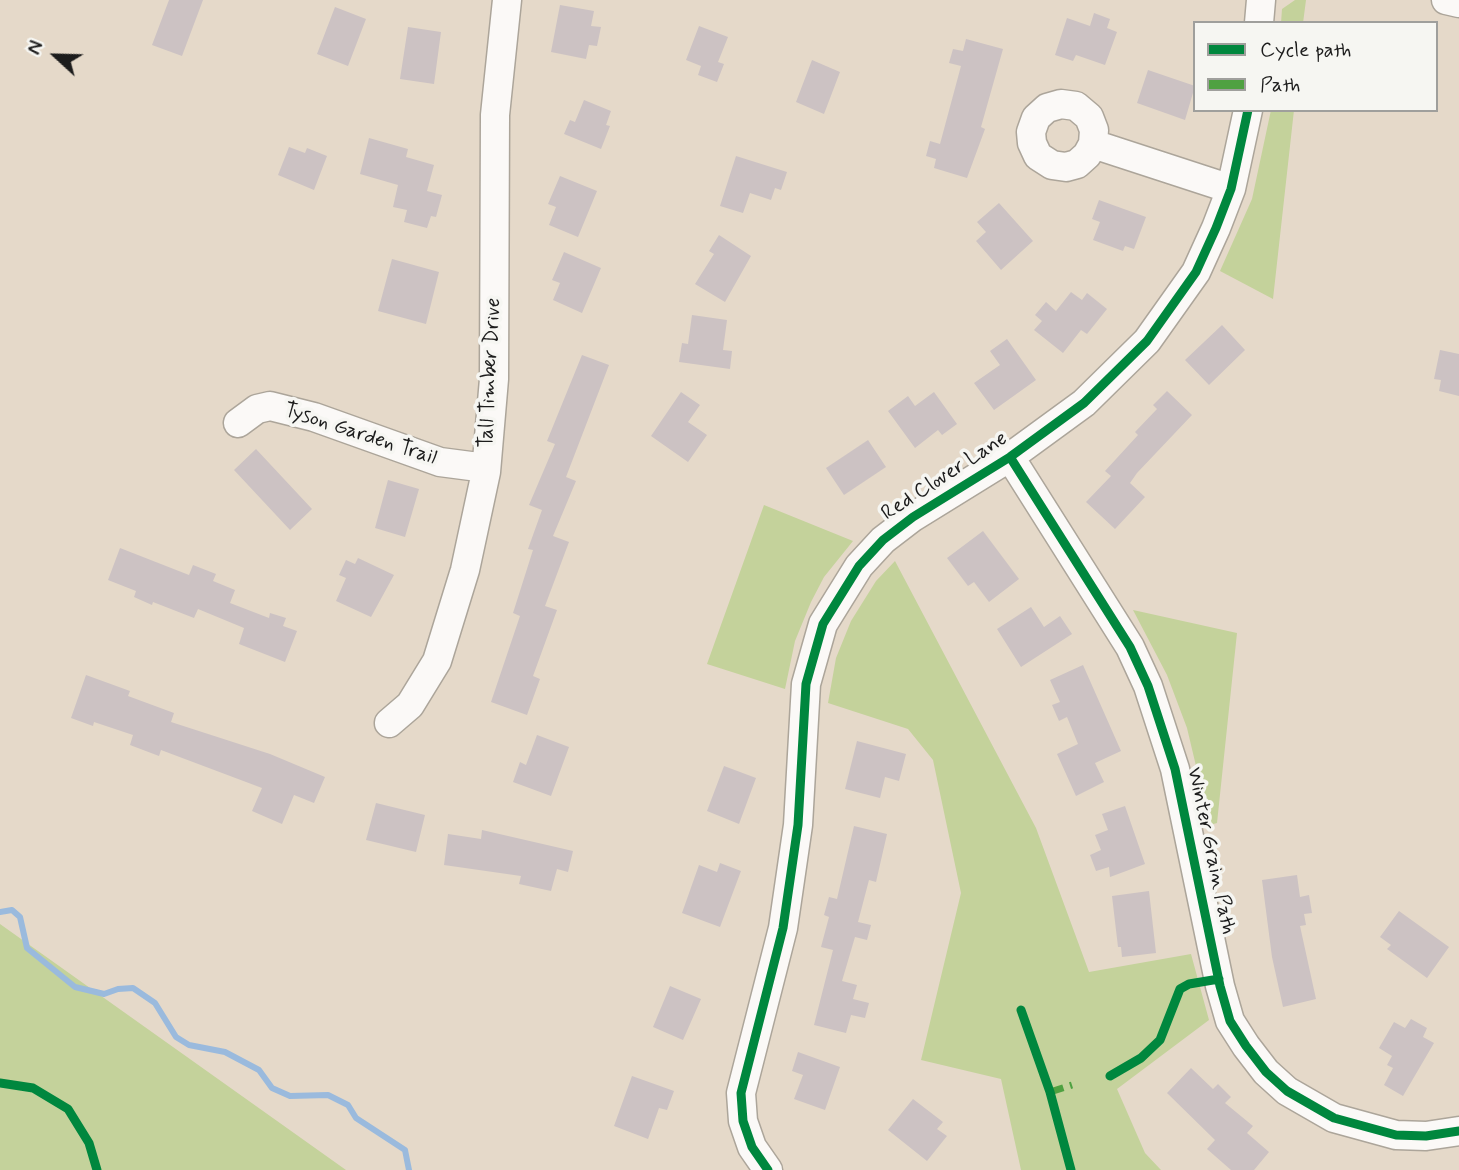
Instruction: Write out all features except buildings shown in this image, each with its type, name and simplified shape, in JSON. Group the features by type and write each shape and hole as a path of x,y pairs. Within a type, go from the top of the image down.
{"street":[{"name":"Tall Timber Drive","path":"389,723 410,705 437,661 465,570 486,468 494,379 495,115 507,0"},
{"path":"1259,21 1261,0"},
{"path":"1446,0 1459,4"},
{"name":"Red Clover Lane","path":"768,1170 752,1147 743,1121 741,1093 783,928 798,825 806,684 823,624 852,576 883,540 914,517 1010,457 1084,403 1147,341 1196,272 1231,189 1248,112"},
{"path":"1093,144 1231,189"},
{"name":"Tyson Garden Trail","path":"238,423 257,409 270,406 314,417 440,462 486,468"},
{"name":"Winter Grain Path","path":"1010,457 1130,648 1148,686 1163,726 1185,809 1220,986 1230,1021 1246,1046 1266,1072 1287,1091 1334,1118 1396,1135 1426,1136 1459,1131"}],"green space":[{"path":"1295,0 1306,0 1303,21 1281,21 1282,9"},
{"path":"1271,112 1294,112 1273,299 1220,271 1252,199"},
{"path":"764,505 853,541 824,577 811,602 795,641 785,689 707,664"},
{"path":"895,561 1036,828 1089,972 1191,954 1209,1020 1117,1089 1145,1153 1161,1170 1021,1170 1001,1079 921,1060 961,893 933,760 908,729 828,703 836,658 851,621 876,581"},
{"path":"1133,610 1237,633 1217,823 1210,825 1187,728 1167,675"},
{"path":"0,924 346,1170 0,1170"}],"waterway":[{"path":"0,912 12,910 20,917 27,948 75,987 104,994 133,988 155,1003 176,1037 189,1045 225,1052 259,1070 272,1088 290,1096 328,1095 348,1105 356,1118 405,1150 409,1170"}],"marked path":[{"path":"1050,1092 1072,1085"}],"cycle path":[{"path":"768,1170 752,1147 743,1121 741,1093 783,928 798,825 806,684 823,624 859,566 883,540 913,517 1010,457 1084,403 1147,341 1196,272 1216,228 1231,189 1248,112"},
{"path":"1010,457 1130,647 1148,686 1175,769 1220,986 1230,1021 1246,1046 1266,1072 1287,1091 1334,1118 1396,1135 1426,1136 1459,1131"},
{"path":"1110,1076 1141,1058 1160,1040 1180,989 1189,984 1219,979"},
{"path":"1021,1010 1050,1092 1071,1170"},
{"path":"0,1083 33,1088 68,1109 89,1143 97,1170"}]}
